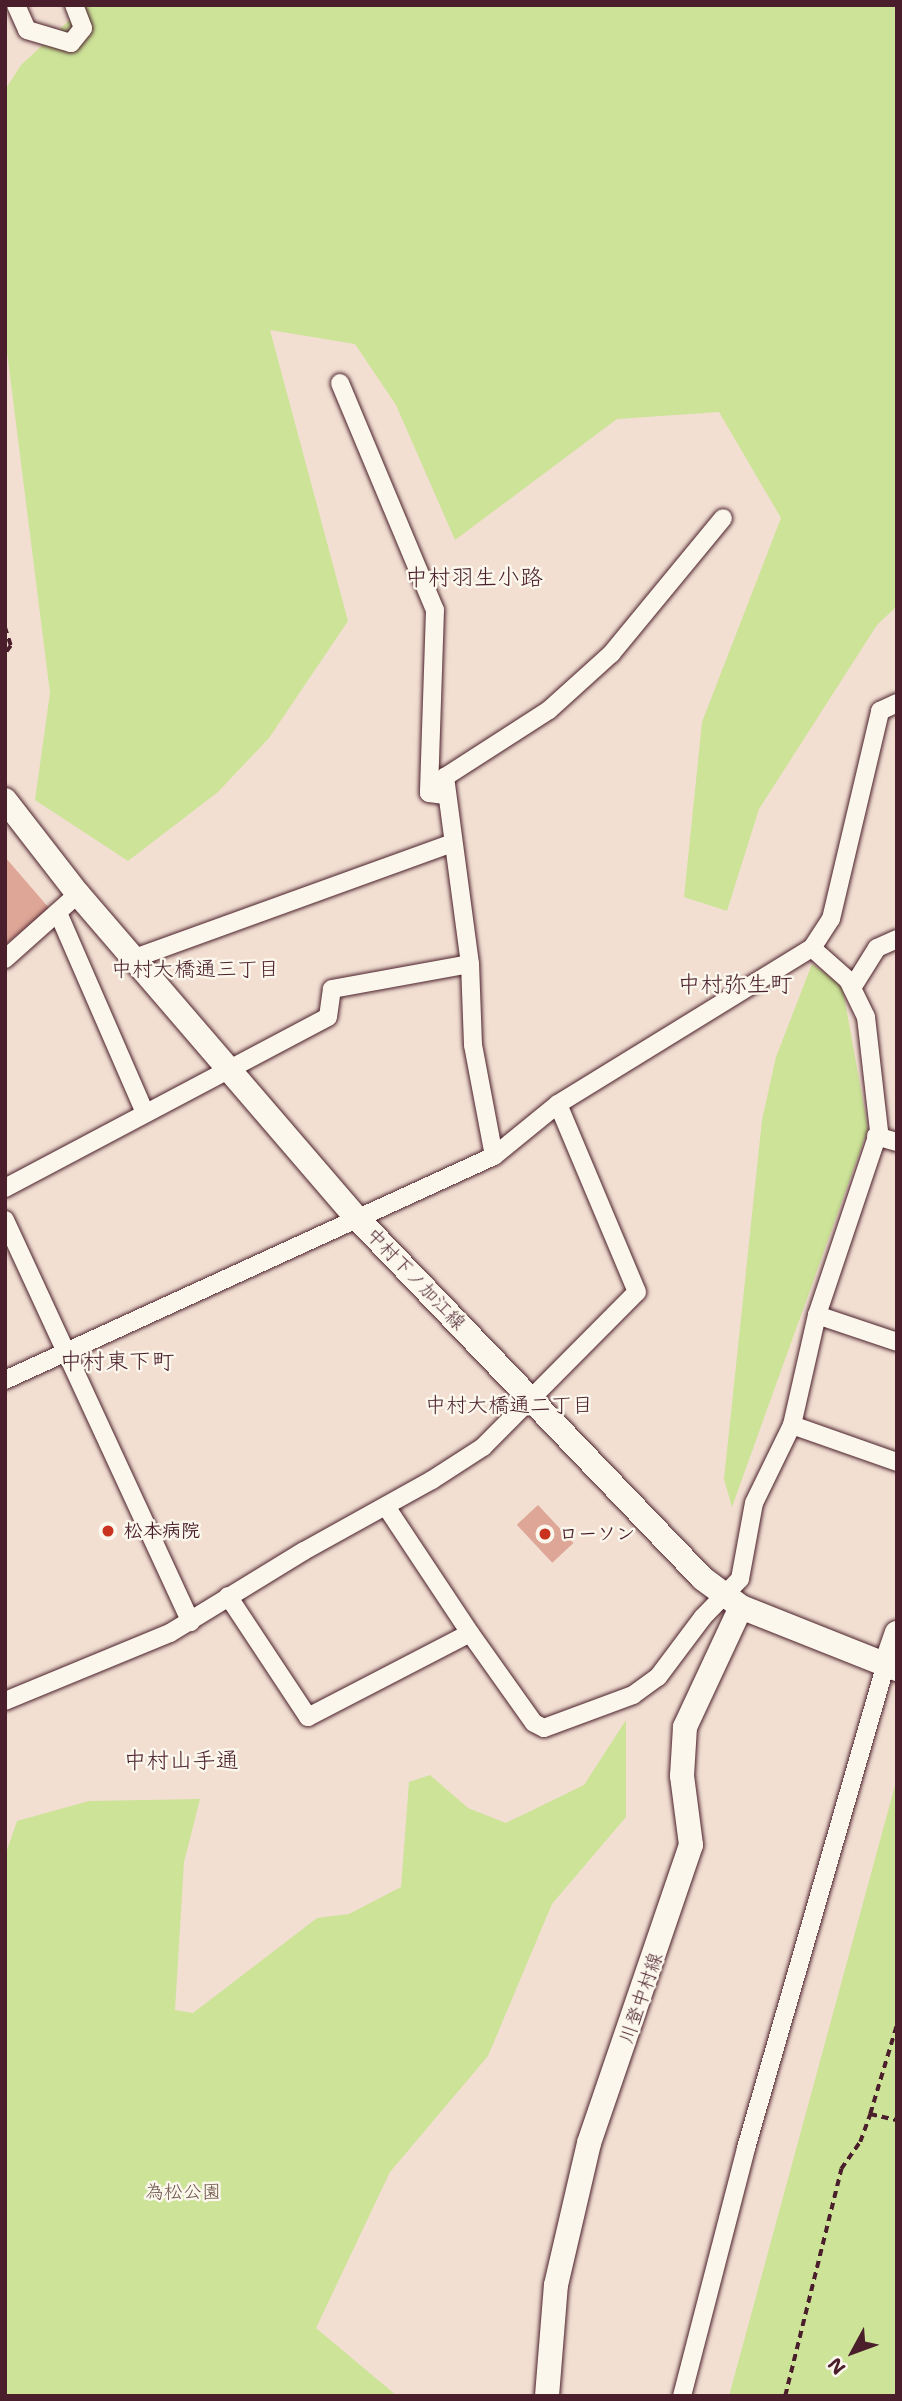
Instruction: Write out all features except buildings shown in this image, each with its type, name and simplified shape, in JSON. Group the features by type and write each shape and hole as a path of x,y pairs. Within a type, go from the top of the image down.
{"main road":[{"name":"中村下ノ加江線","path":"5,800 78,894 357,1218 732,1603 891,1668"},
{"name":"川登中村線","path":"547,2396 556,2285 589,2143 691,1845 682,1776 685,1727 732,1603"},
{"path":"891,1668 897,1633"}],"street":[{"path":"16,5 27,30 71,43 83,28 74,5"},
{"path":"340,383 435,610 429,793 445,795"},
{"path":"494,1156 473,1045 470,964 450,844 445,777 549,710 611,653 723,518"},
{"path":"5,1380 494,1156 558,1104 811,948 831,919 880,711 897,702"},
{"path":"135,958 450,844"},
{"path":"5,959 59,915 78,894"},
{"path":"59,915 145,1113"},
{"path":"852,988 877,948 897,939"},
{"path":"387,1508 534,1723 554,1728 633,1695 658,1677 732,1603 740,1579 754,1503 792,1424 817,1315 877,1136 866,1017 852,988 811,948"},
{"path":"5,1188 328,1017 332,989 470,964"},
{"path":"5,1701 191,1622 228,1596 387,1508 483,1447 637,1292 558,1104"},
{"path":"877,1136 897,1142"},
{"path":"5,1220 191,1622"},
{"path":"817,1315 897,1342"},
{"path":"792,1424 897,1461"},
{"path":"228,1596 308,1717 470,1633"},
{"path":"682,2396 746,2148 891,1668"}],"path":[{"path":"5,627 11,646 5,654"},
{"path":"785,2396 841,2169 860,2141 897,2024"},
{"path":"870,2114 897,2120"}],"green space":[{"path":"86,5 897,5 897,606 877,625 759,809 727,911 684,897 702,722 781,518 719,412 617,419 455,540 396,405 355,344 270,330 348,621 269,738 218,792 128,861 35,800 50,693 5,336 5,90 21,65"},
{"path":"812,964 842,985 868,1129 732,1507 724,1479 762,1120 776,1057"},
{"name":"為松公園","path":"626,1720 626,1817 552,1904 488,2056 390,2172 316,2328 397,2396 5,2396 5,1856 17,1821 89,1801 200,1799 184,1862 175,2010 193,2013 317,1918 349,1914 401,1887 409,1782 430,1775 468,1808 506,1823 584,1785"},
{"path":"897,1778 897,2396 729,2396"}],"place":[{"name":"松本病院","path":"108,1531"},
{"name":"ローソン","path":"545,1534"}],"district":[{"name":"中村羽生小路","path":"474,577"},
{"name":"中村大橋通三丁目","path":"195,969"},
{"name":"中村弥生町","path":"735,984"},
{"name":"中村東下町","path":"117,1361"},
{"name":"中村大橋通二丁目","path":"509,1405"},
{"name":"中村山手通","path":"181,1760"}]}
